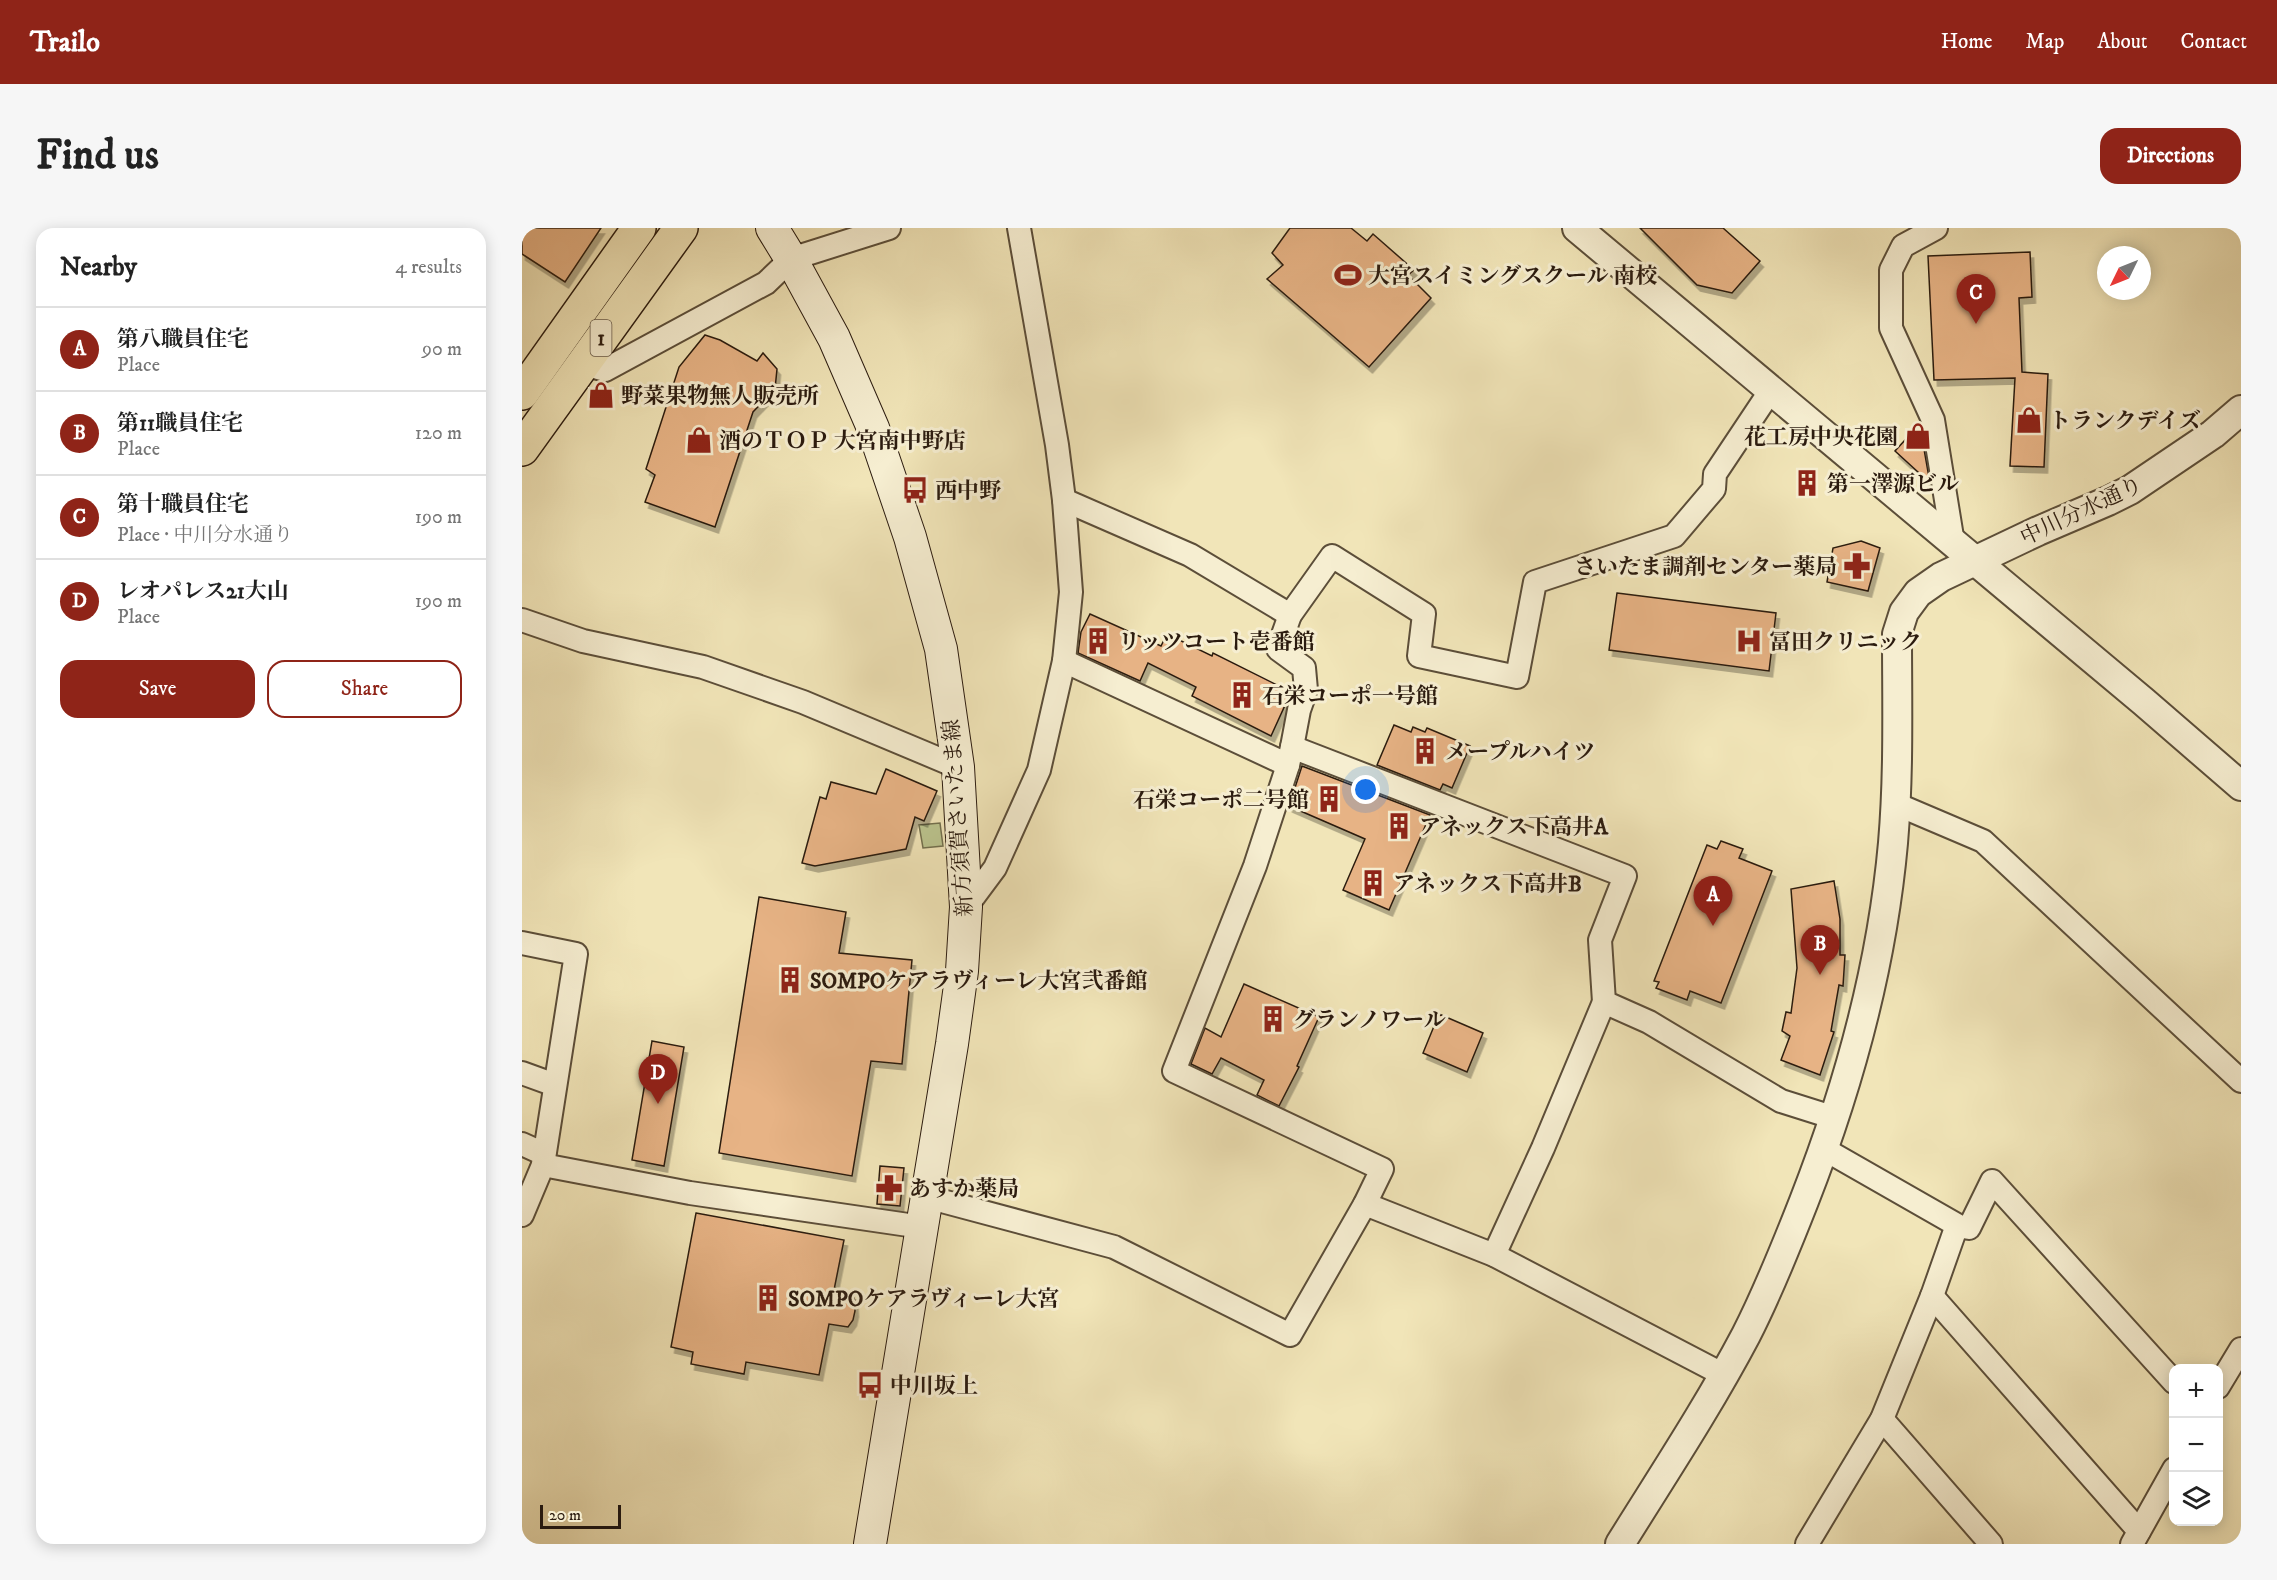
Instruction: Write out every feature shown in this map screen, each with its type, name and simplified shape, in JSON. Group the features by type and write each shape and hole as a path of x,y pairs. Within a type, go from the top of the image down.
{"main road":[{"name":"1","path":"522,393 639,228"},
{"name":"1","path":"522,449 681,228"},
{"name":"新方須賀さいたま線","path":"772,228 834,338 868,418 910,537 941,649 958,767 966,907 962,970 952,1044 870,1544"}],"street":[{"path":"583,364 605,370 766,284 791,259 889,228"},
{"path":"966,907 995,868 1039,770 1064,661 1071,592 1064,500 1047,383 1019,228"},
{"path":"1577,228 2241,786"},
{"path":"1936,228 1903,246 1891,270 1891,328 1933,420 1964,552"},
{"path":"927,1197 1114,1247 1290,1335 1365,1204 1382,1169 1174,1071 1255,867 1290,756 1299,710 1306,690 1304,668 1278,649 1290,615 1332,556 1424,614 1419,656 1517,677 1535,582 1674,536 1714,489 1715,474 1771,390"},
{"name":"中川分水通り","path":"1620,1544 1724,1375 1746,1334 1782,1258 1835,1118 1866,1012 1884,913 1896,804 1897,634 1904,612 1918,593 1941,577 1964,552 2130,490 2213,434 2241,410"},
{"path":"1064,500 1191,555 1290,615"},
{"path":"522,620 583,641 703,667 803,702 958,767"},
{"path":"1064,661 1290,756 1624,876 1600,940 1604,1002 1543,1148 1494,1255"},
{"path":"1896,804 1983,841 2241,1081"},
{"path":"522,943 576,954 544,1159 522,1215"},
{"path":"1604,1002 1649,1022 1781,1101 1835,1118"},
{"path":"522,1072 555,1085"},
{"path":"522,1144 544,1159 690,1193 922,1227"},
{"path":"1824,1149 1956,1226 1969,1228 1992,1181 2169,1376"},
{"path":"1365,1204 1494,1255 1724,1375"},
{"path":"1808,1544 1882,1419 1932,1296 1956,1226"},
{"path":"1932,1296 2136,1537 2172,1472"},
{"path":"2223,1380 2241,1349"},
{"path":"1882,1419 1991,1544"}],"green space":[{"path":"940,823 943,846 923,848 919,825"}],"building":[{"path":"522,228 601,228 565,282 522,254"},
{"path":"1290,228 1351,228 1367,241 1373,234 1414,270 1408,275 1431,298 1369,367 1267,279 1283,265 1272,253"},
{"path":"1640,228 1723,228 1760,261 1732,293 1697,285"},
{"path":"2030,252 2032,297 2019,298 2022,372 2048,374 2044,467 2010,466 2015,378 1934,380 1928,256"},
{"name":"酒のＴＯＰ 大宮南中野店","path":"705,335 720,340 757,361 763,353 777,369 775,389 753,412 715,527 645,502 655,475 646,469 679,367"},
{"path":"1917,427 1921,432 1930,483 1895,451"},
{"path":"1861,541 1880,548 1868,591 1827,582 1833,548"},
{"path":"1617,593 1776,613 1769,671 1609,650"},
{"path":"1090,614 1161,646 1167,634 1212,656 1213,653 1291,692 1271,736 1192,696 1196,687 1148,663 1140,681 1078,653 1081,632"},
{"name":"メープルハイツ","path":"1394,725 1411,732 1413,727 1425,732 1427,728 1470,746 1452,788 1443,784 1440,790 1377,765"},
{"path":"1302,766 1430,815 1389,910 1343,890 1365,839 1289,806"},
{"path":"886,769 937,791 924,821 915,817 906,849 815,866 802,863 820,797 826,799 831,782 876,794"},
{"path":"1721,841 1743,849 1739,858 1772,871 1721,1003 1690,991 1687,1000 1656,988 1659,982 1654,981 1707,845 1717,849"},
{"path":"1834,881 1840,919 1840,955 1845,955 1843,986 1839,985 1831,1031 1834,1032 1820,1075 1781,1060 1790,1036 1782,1031 1786,1012 1791,1013 1797,968 1791,889"},
{"path":"759,897 846,912 839,953 912,960 902,1064 871,1061 852,1176 719,1153"},
{"path":"1244,984 1319,1017 1297,1066 1299,1067 1279,1106 1257,1095 1264,1080 1221,1058 1212,1074 1191,1064 1205,1028 1221,1037"},
{"path":"1439,1014 1483,1033 1467,1072 1423,1053"},
{"path":"652,1041 684,1047 664,1166 632,1160"},
{"path":"880,1166 904,1168 900,1206 877,1204"},
{"name":"SOMPOケアラヴィーレ大宮","path":"696,1213 844,1240 834,1290 854,1294 855,1311 848,1327 829,1324 819,1375 746,1362 744,1374 691,1364 693,1352 671,1347"}],"place":[{"name":"大宮スイミングスクール 南校","path":"1348,275"},
{"name":"第十職員住宅","path":"1976,324"},
{"name":"野菜果物無人販売所","path":"601,395"},
{"name":"トランクデイズ","path":"2029,420"},
{"name":"花工房中央花園","path":"1918,436"},
{"name":"酒のＴＯＰ 大宮南中野店","path":"699,440"},
{"name":"第一澤源ビル","path":"1807,483"},
{"name":"西中野","path":"915,490"},
{"name":"さいたま調剤センター薬局","path":"1857,566"},
{"name":"リッツコート壱番館","path":"1098,641"},
{"name":"冨田クリニック","path":"1749,641"},
{"name":"石栄コーポ一号館","path":"1242,695"},
{"name":"メープルハイツ","path":"1425,751"},
{"name":"石栄コーポ二号館","path":"1329,799"},
{"name":"アネックス下高井A","path":"1399,826"},
{"name":"アネックス下高井B","path":"1373,883"},
{"name":"第八職員住宅","path":"1713,926"},
{"name":"第11職員住宅","path":"1820,975"},
{"name":"SOMPOケアラヴィーレ大宮弐番館","path":"790,980"},
{"name":"グランノワール","path":"1273,1019"},
{"name":"レオパレス21大山","path":"658,1104"},
{"name":"あすか薬局","path":"889,1188"},
{"name":"SOMPOケアラヴィーレ大宮","path":"768,1298"},
{"name":"中川坂上","path":"870,1385"}]}
